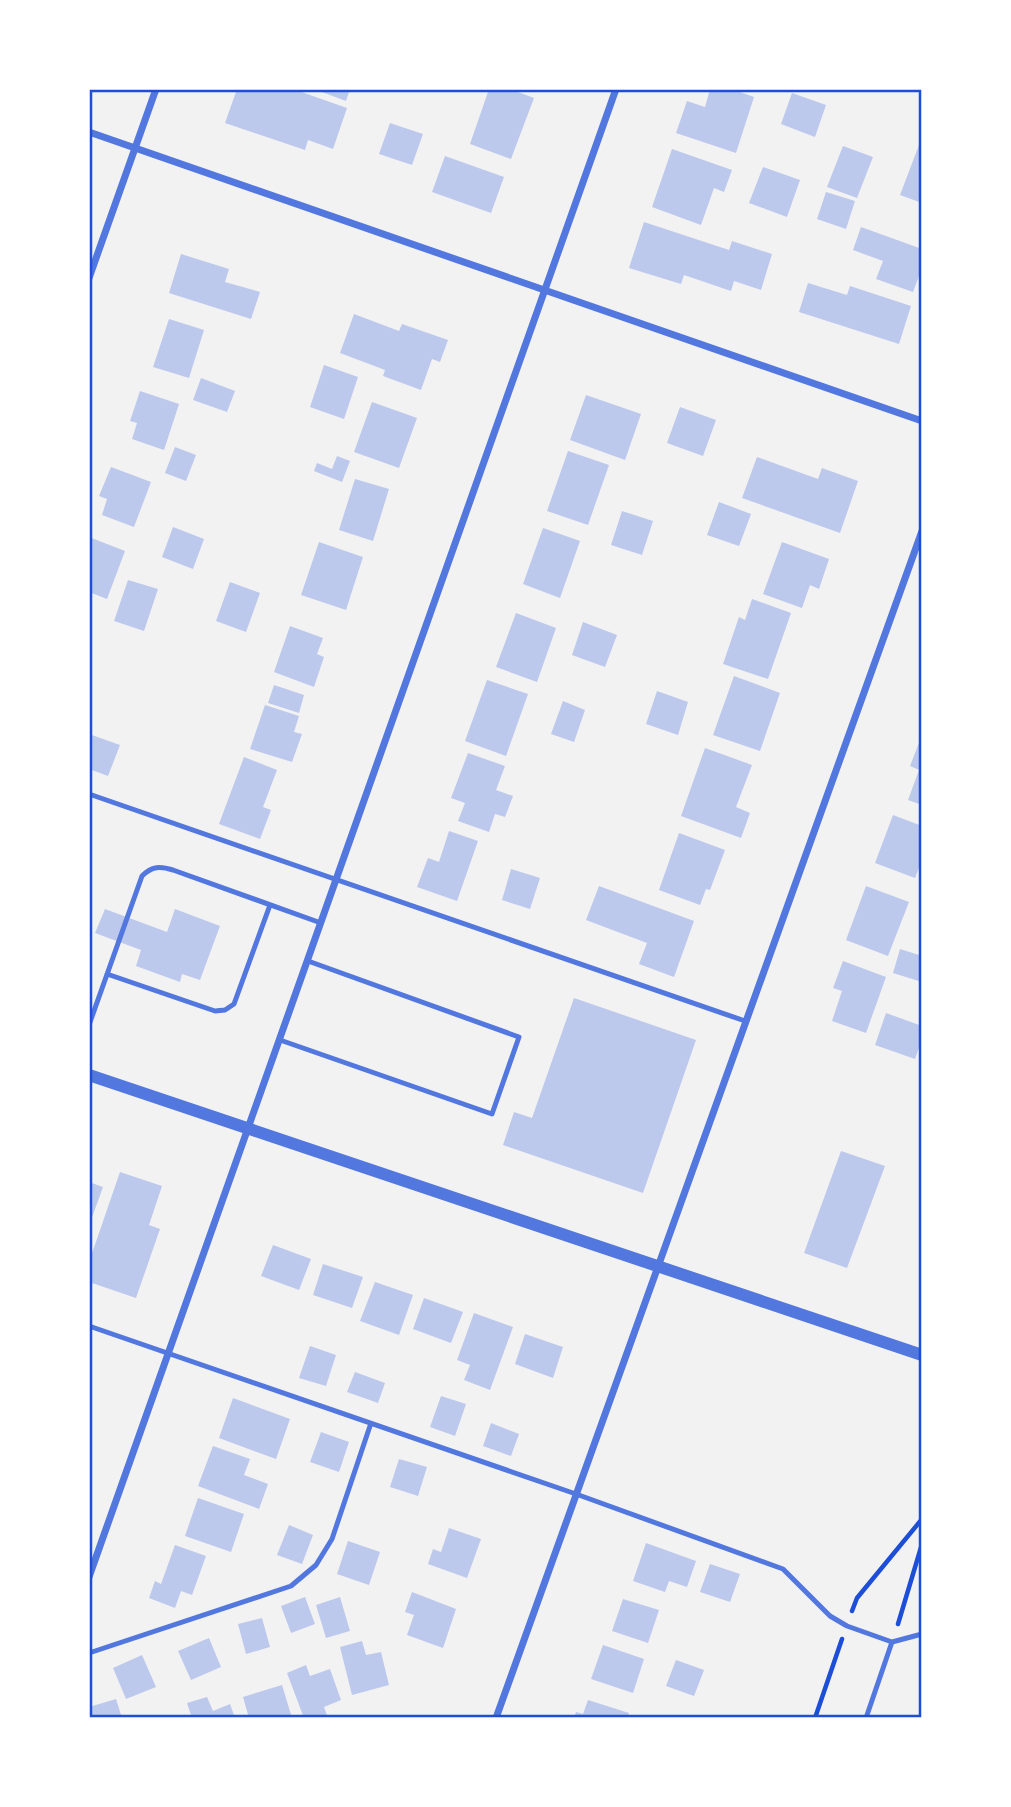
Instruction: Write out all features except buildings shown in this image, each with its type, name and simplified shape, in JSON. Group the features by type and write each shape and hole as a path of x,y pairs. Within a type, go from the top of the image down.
{"street":[{"path":"89,278 156,89"},
{"path":"89,1577 616,89"},
{"path":"89,132 922,421"},
{"path":"496,1718 922,531"},
{"path":"89,1074 922,1355"}],"lane":[{"path":"89,794 745,1021"},
{"path":"89,1025 142,876 150,868 161,866 321,923"},
{"path":"107,974 215,1011 225,1010 234,1004 270,905"},
{"path":"280,1040 492,1114 519,1037 308,961"},
{"path":"89,1326 576,1494 783,1569 830,1616 847,1626 892,1642 922,1634"},
{"path":"89,1653 291,1586 316,1565 332,1539 371,1423"},
{"path":"866,1718 892,1642"}],"path":[{"path":"892,1642 922,1544"}]}
